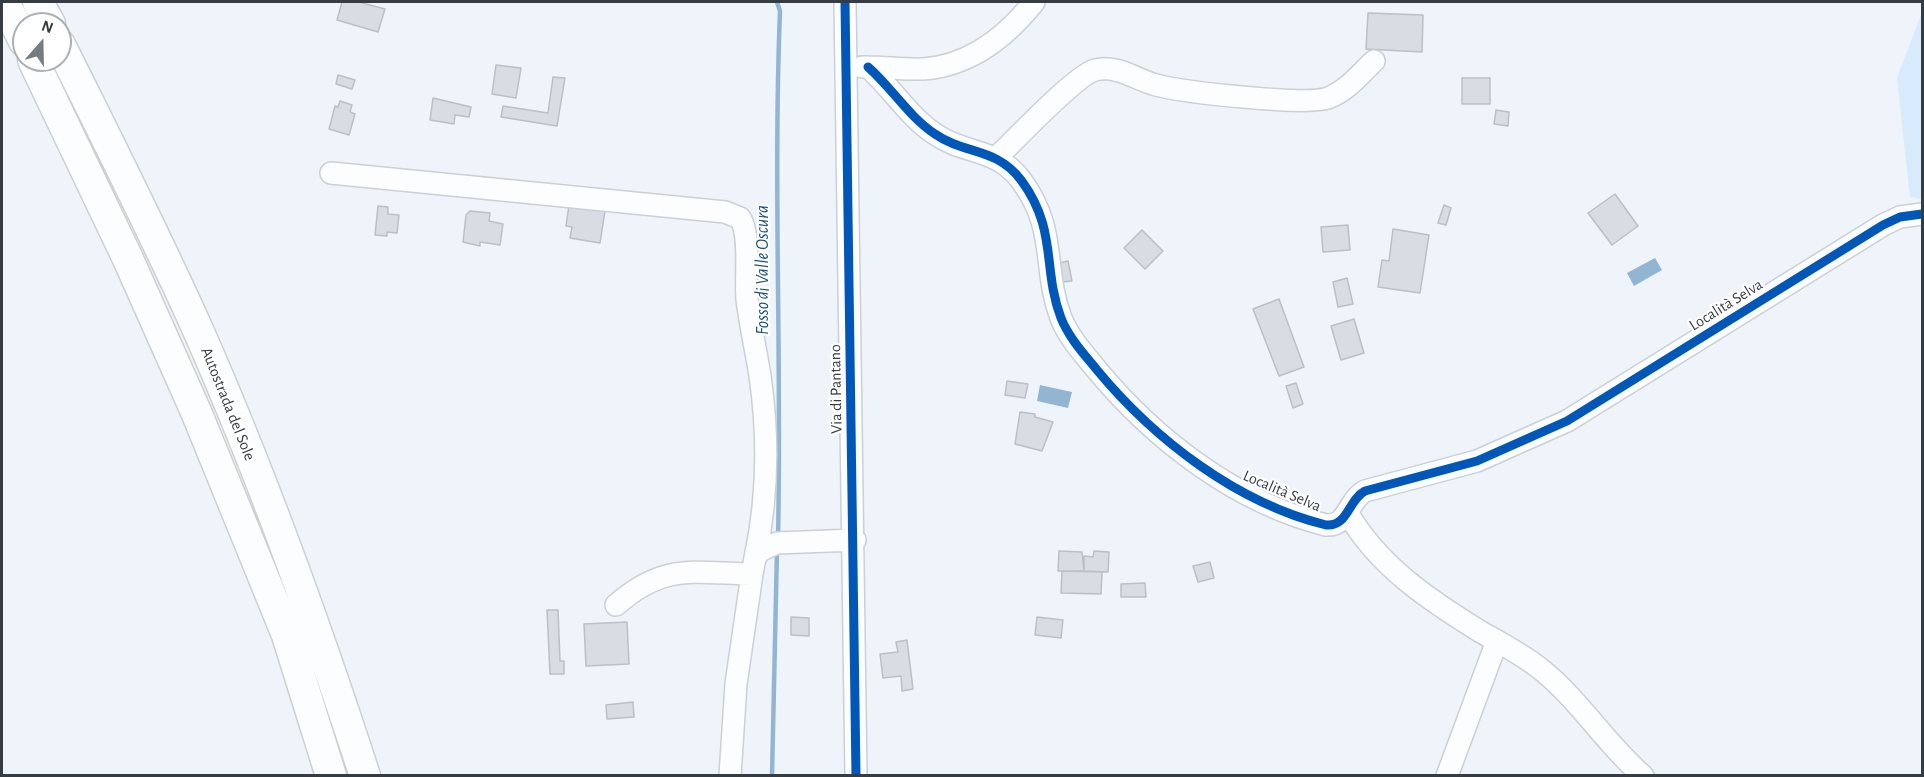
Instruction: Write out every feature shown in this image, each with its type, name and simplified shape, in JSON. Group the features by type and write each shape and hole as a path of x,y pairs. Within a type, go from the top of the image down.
{"highway":[{"path":"4,2 12,18"},
{"name":"Autostrada del Sole","path":"72,69 171,271 212,362 320,635 365,776"},
{"name":"Autostrada del Sole","path":"39,72 128,259 197,414 286,635 331,776"}],"street":[{"name":"Via di Pantano","path":"845,2 855,540 856,776"},
{"path":"845,69 868,67 922,69 960,60 1000,37 1034,2"},
{"path":"997,157 1078,79 1095,70 1121,71 1158,86 1176,89 1310,101 1336,94 1374,61"},
{"name":"Località Selva","path":"868,67 921,124 937,136 957,145 997,157 1019,177 1041,217 1049,243 1057,303 1066,328 1125,402 1190,459 1242,491 1326,525 1339,524 1356,497 1365,491 1477,461 1567,421 1883,225 1900,217 1923,214"},
{"path":"331,173 724,212 740,218 745,231 747,302 760,374 766,441 766,494 739,661 730,776"},
{"path":"1347,512 1374,552 1398,573 1550,677 1602,736 1644,776"},
{"path":"616,605 644,583 666,575 753,566 767,546 777,543 855,540"},
{"path":"1447,776 1497,641"}],"shaded area":[{"path":"1922,12 1922,199 1910,197 1897,78"}],"water":[{"path":"1655,258 1662,270 1634,286 1627,273"},
{"path":"1040,385 1072,392 1068,408 1037,401"}],"building":[{"path":"342,2 359,2 385,9 378,32 337,20"},
{"path":"1368,13 1423,15 1422,52 1366,49"},
{"path":"496,65 521,68 516,98 492,94"},
{"path":"338,75 355,80 352,89 336,84"},
{"path":"553,77 565,78 557,126 501,117 503,106 548,113"},
{"path":"1462,78 1490,78 1490,104 1462,104"},
{"path":"433,98 471,107 469,117 455,115 454,124 430,120"},
{"path":"340,101 352,105 350,112 355,114 349,135 329,129 335,106 338,107"},
{"path":"1496,110 1509,112 1508,126 1494,124"},
{"path":"1615,194 1638,226 1612,245 1588,213"},
{"path":"569,205 605,211 600,243 570,238 572,227 566,226"},
{"path":"1444,205 1451,208 1446,225 1438,223"},
{"path":"378,206 388,207 388,214 399,215 397,233 387,232 387,236 375,235"},
{"path":"470,211 490,213 489,221 503,224 500,245 480,242 480,246 463,242 466,215"},
{"path":"1348,225 1350,250 1323,252 1321,227"},
{"path":"1393,229 1429,235 1420,293 1378,287 1382,260 1389,261"},
{"path":"1142,230 1163,251 1145,269 1124,248"},
{"path":"1068,261 1072,281 1062,282 1058,263"},
{"path":"1347,278 1353,304 1338,307 1333,282"},
{"path":"1279,299 1304,367 1279,376 1253,309"},
{"path":"1354,319 1364,353 1341,360 1331,326"},
{"path":"1007,381 1028,384 1025,398 1005,395"},
{"path":"1296,383 1303,404 1293,408 1286,386"},
{"path":"1020,412 1035,414 1035,417 1053,422 1042,451 1015,444"},
{"path":"1059,551 1082,552 1084,571 1058,571"},
{"path":"1094,551 1109,552 1108,572 1084,571 1084,556 1093,557"},
{"path":"1210,562 1214,578 1198,582 1193,566"},
{"path":"1062,571 1102,572 1101,594 1061,593"},
{"path":"1145,583 1146,597 1121,597 1121,584"},
{"path":"547,610 558,610 560,661 564,661 564,674 550,674"},
{"path":"791,617 809,618 809,636 791,635"},
{"path":"1037,617 1063,620 1061,638 1035,635"},
{"path":"627,622 629,664 586,666 584,624"},
{"path":"907,640 913,689 902,691 901,676 883,678 880,654 898,652 896,642"},
{"path":"633,702 634,717 607,719 606,705"}],"waterway":[{"name":"Fosso di Valle Oscura","path":"777,2 780,11 777,143 778,538"},
{"name":"Fosso di Valle Oscura","path":"772,776 777,550"}],"cycle path":[{"path":"845,2 856,776"},
{"path":"868,67 909,111 935,134 946,141 991,156 1011,169 1021,180 1033,198 1045,232 1055,300 1064,325 1082,352 1120,396 1171,444 1230,485 1293,515 1326,525 1339,522 1359,495 1365,491 1477,461 1567,421 1883,225 1900,217 1922,214"}]}
